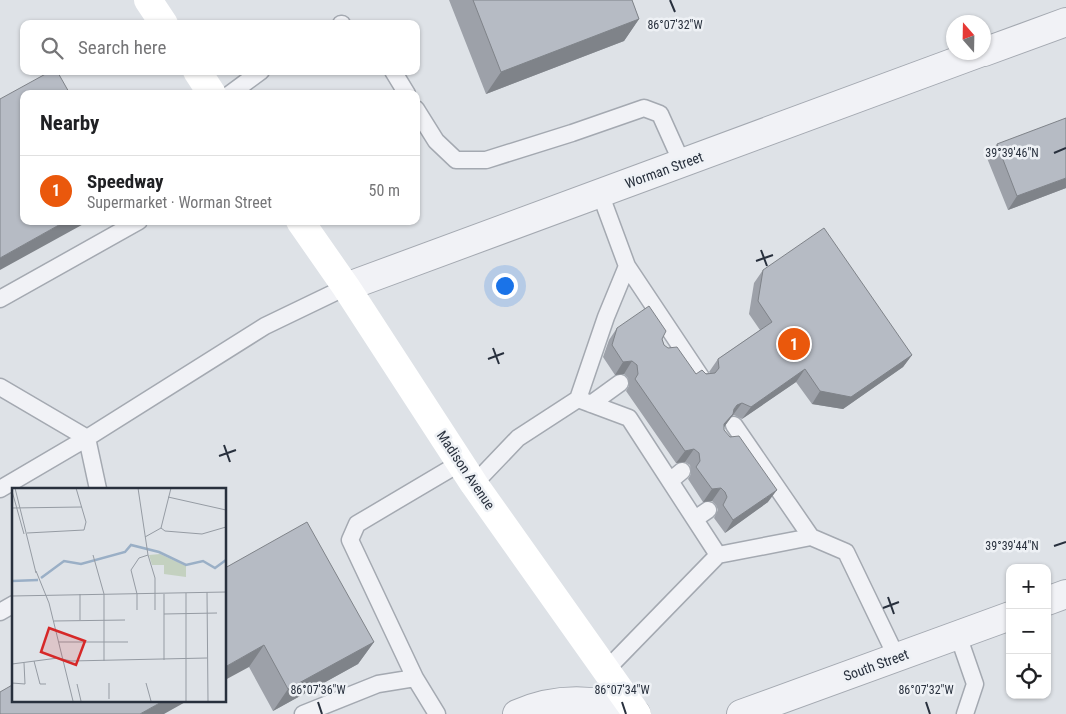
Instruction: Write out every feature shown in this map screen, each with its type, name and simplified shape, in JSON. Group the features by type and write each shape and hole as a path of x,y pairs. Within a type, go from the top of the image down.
{"main road":[{"path":"148,0 161,20"},
{"path":"200,75 209,90"},
{"name":"Madison Avenue","path":"303,225 346,287 467,473 607,669 636,714"}],"street":[{"name":"Worman Street","path":"991,49 1066,22"},
{"name":"Worman Street","path":"346,287 961,60"},
{"path":"1051,600 1066,594"},
{"name":"South Street","path":"741,714 1006,617"},
{"path":"517,714 540,705 595,701 636,714"}],"lane":[{"path":"235,90 256,75"},
{"path":"395,75 405,90"},
{"path":"420,115 436,141 456,160 486,160 644,108 660,114 682,163"},
{"path":"600,193 627,266 701,377"},
{"path":"0,298 132,225"},
{"path":"584,402 606,317 627,266"},
{"path":"0,489 87,438 265,326 346,287"},
{"path":"663,352 677,341"},
{"path":"437,714 415,678 350,540 357,524 467,473 518,438 620,383"},
{"path":"0,387 87,438 98,488"},
{"path":"584,402 629,418 645,430 702,514 718,555"},
{"path":"732,431 757,473 811,537 846,552 897,658"},
{"path":"607,669 718,555 811,537"},
{"path":"0,612 12,605"},
{"path":"958,635 975,684 965,714"},
{"path":"303,714 378,684 415,678"}],"building":[{"path":"473,0 632,0 639,19 501,72"},
{"path":"44,75 59,75 68,90 20,90 20,225 59,225 0,258 0,99"},
{"path":"1066,118 1066,178 1017,196 997,144"},
{"path":"824,228 912,355 851,397 820,391 805,369 751,407 742,403 737,405 733,414 724,424 724,430 730,437 739,436 777,490 733,520 723,505 727,497 725,492 721,488 712,489 696,467 700,461 699,453 694,449 685,451 635,379 638,374 637,365 632,361 623,362 612,345 617,328 649,306 666,331 662,339 664,345 668,348 677,347 696,374 702,370 706,374 715,373 719,368 718,359 772,322 758,301 763,270"},
{"path":"307,522 374,642 288,689 264,645 226,666 226,567"},
{"path":"12,685 12,702 161,702 140,714 0,714 0,692"}],"place":[{"name":"Speedway","path":"794,344"}]}
